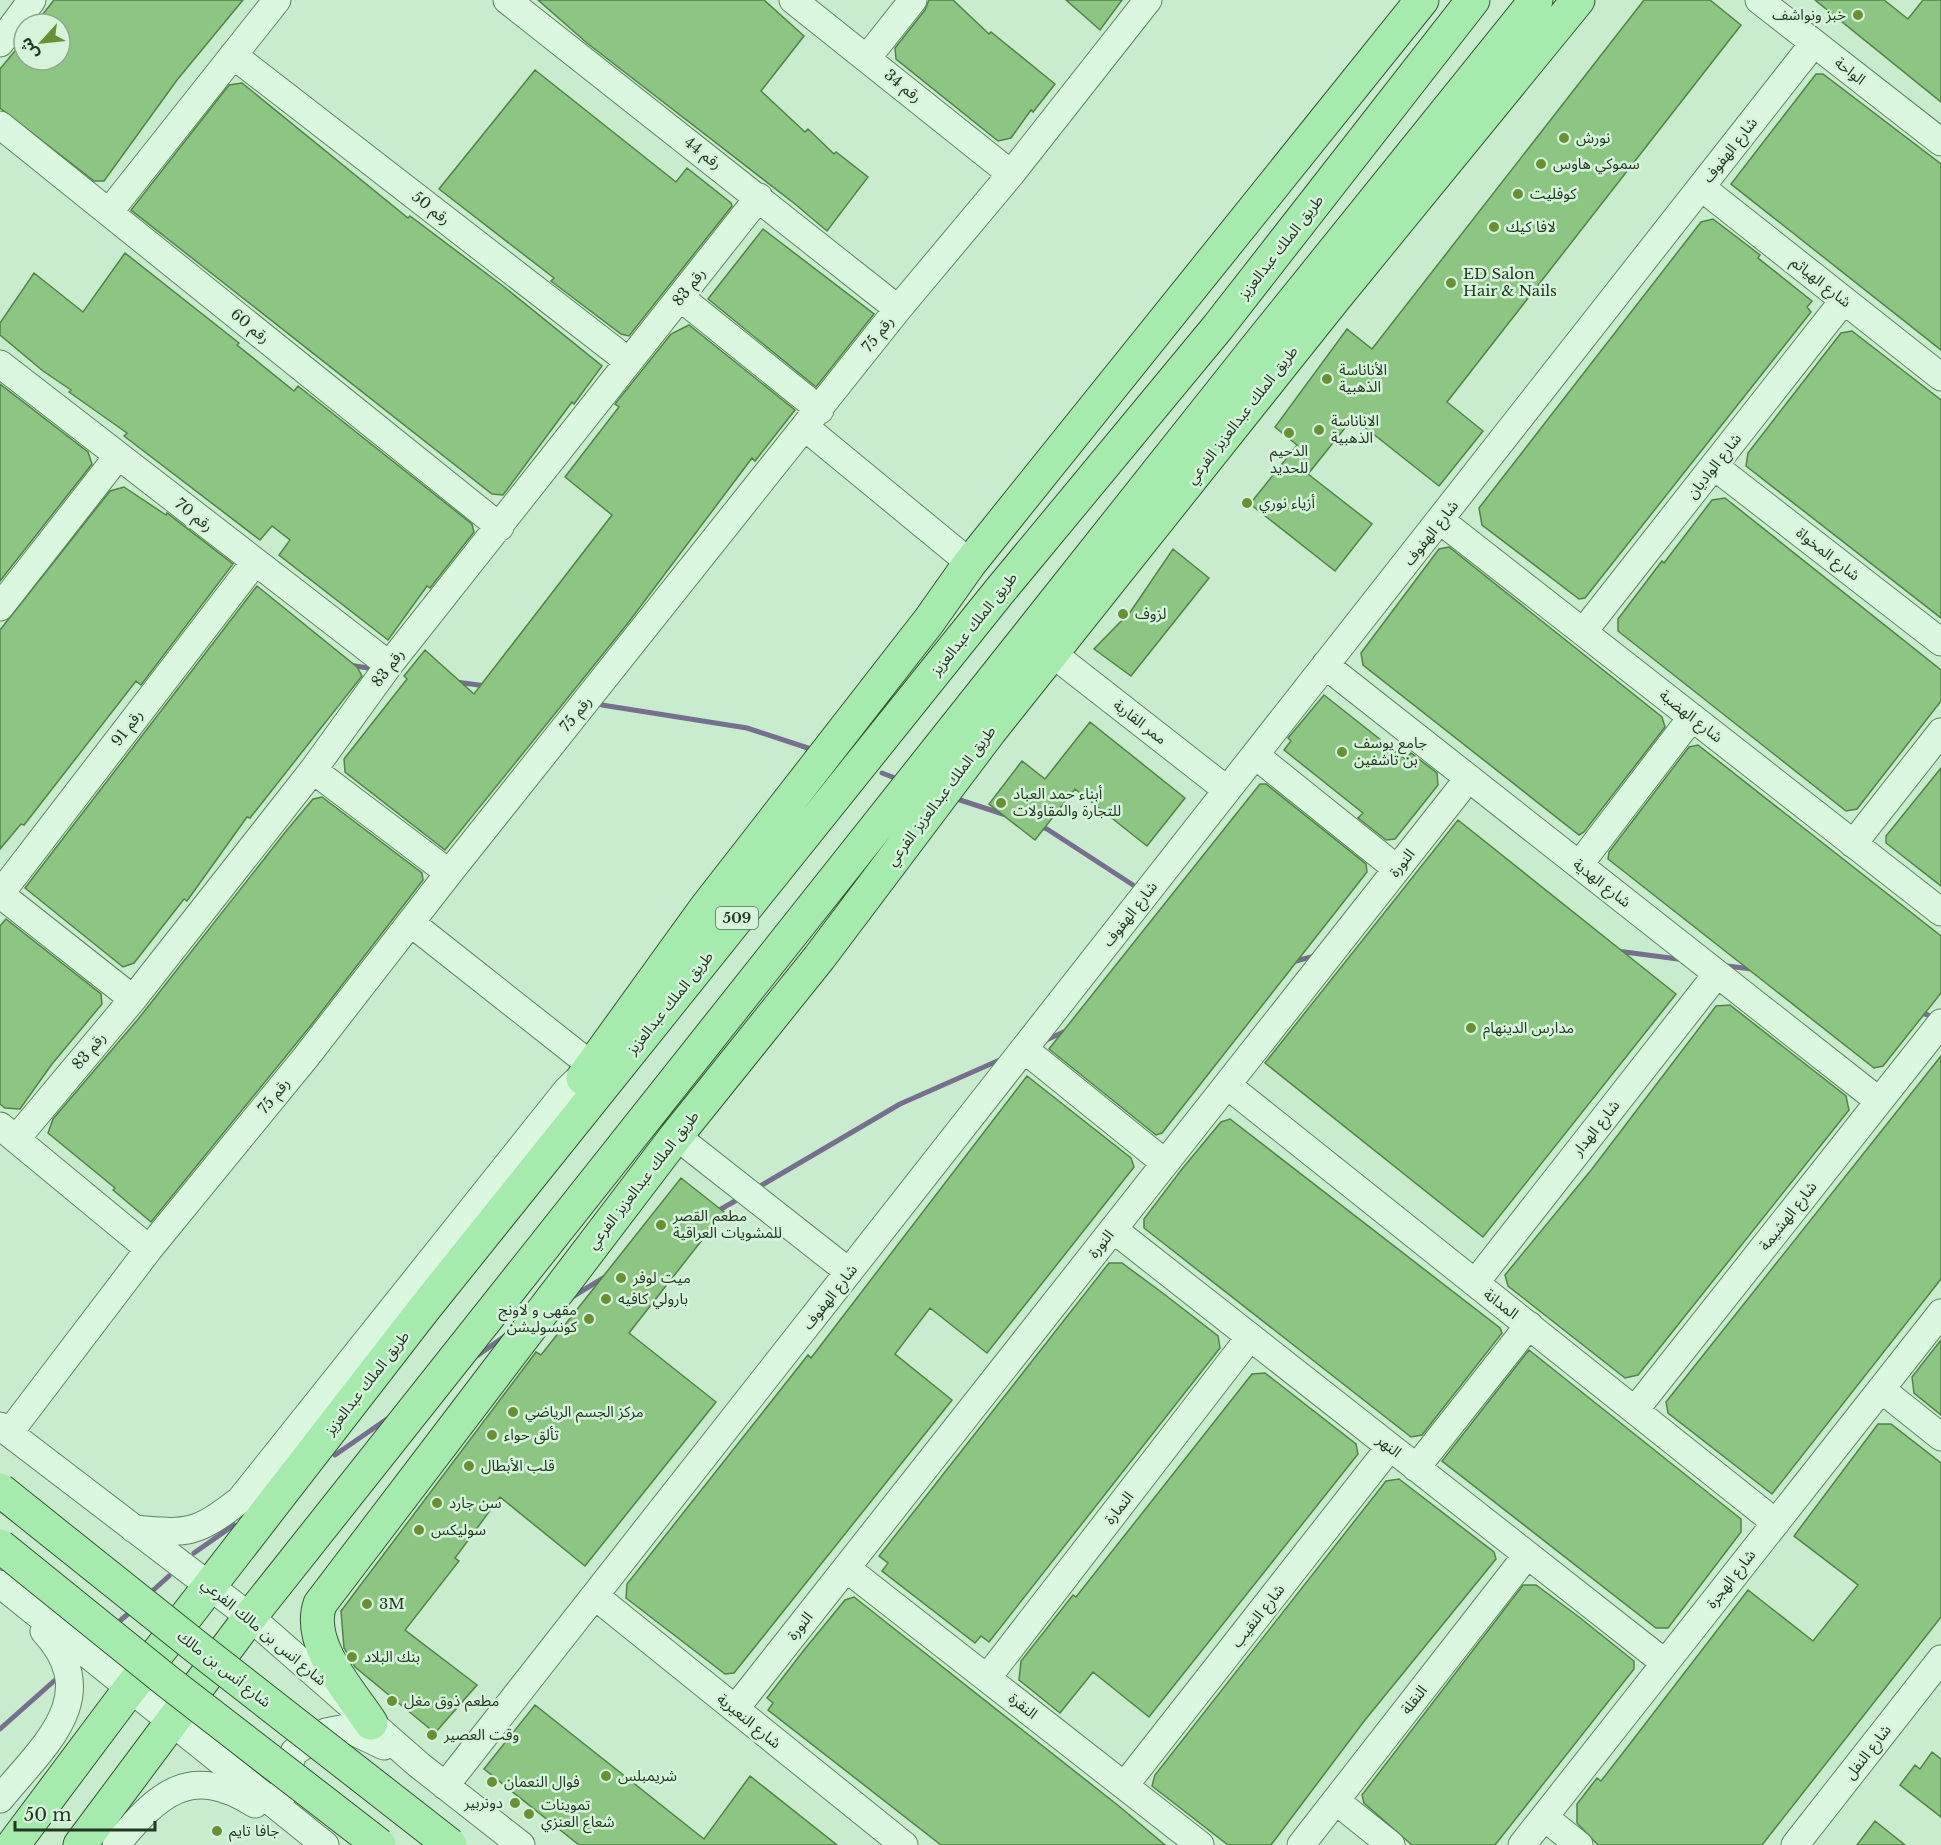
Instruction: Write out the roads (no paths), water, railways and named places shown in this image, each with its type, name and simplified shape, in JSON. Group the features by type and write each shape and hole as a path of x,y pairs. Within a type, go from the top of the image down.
{"main road":[{"path":"424,1309 452,1252 592,1066 705,909 929,621 970,563 1422,0"},
{"name":"طريق الملك عبدالعزيز","path":"13,1845 129,1690 424,1309 998,593 1218,327 1473,0"},
{"path":"80,1845 250,1617 1256,348 1536,0"},
{"name":"طريق الملك عبدالعزيز الفرعي","path":"371,1723 322,1648 316,1626 320,1604 673,1139 819,958 983,741 1334,299 1578,0"},
{"path":"1218,327 1391,41"},
{"path":"1256,348 1324,288 1436,159 1480,120"},
{"path":"489,1315 522,1305 653,1152 673,1139"},
{"name":"شارع أنس بن مالك","path":"0,1490 450,1845"},
{"path":"0,1546 167,1681 379,1845"}],"street":[{"path":"0,43 32,0"},
{"path":"109,212 277,0"},
{"name":"رقم 44","path":"507,0 898,309"},
{"name":"رقم 34","path":"793,0 1011,174"},
{"path":"867,58 913,0"},
{"name":"رقم 75","path":"4,1430 306,1057 448,873 813,419 898,309 1011,174 1148,0"},
{"name":"الواحة","path":"1758,0 1941,142"},
{"name":"شارع الهفوف","path":"446,1786 1814,43"},
{"name":"رقم 50","path":"233,55 628,361"},
{"name":"رقم 60","path":"0,126 500,527"},
{"name":"شارع الهياثم","path":"1701,187 1941,377"},
{"name":"رقم 83","path":"8,1132 133,999 313,770 389,665 759,197"},
{"path":"681,298 970,563"},
{"name":"شارع الواديان","path":"1583,632 1844,300"},
{"name":"رقم 70","path":"0,364 389,665"},
{"path":"0,607 118,456"},
{"name":"شارع المخواة","path":"1714,466 1941,642"},
{"name":"شارع الهضبة","path":"1441,521 1941,912"},
{"name":"رقم 91","path":"0,894 255,562"},
{"name":"ممر القاربة","path":"1053,654 1227,790"},
{"name":"شارع الهدية","path":"1325,665 1879,1101"},
{"path":"1579,865 1692,717"},
{"path":"1854,844 1941,732"},
{"path":"1255,755 1397,869"},
{"path":"313,770 448,873"},
{"name":"النورة","path":"735,1709 1468,779"},
{"path":"0,894 133,999"},
{"path":"134,1529 178,1533 208,1525 240,1500 567,1090 592,1066 411,922"},
{"name":"شارع الهدار","path":"1475,1283 1717,974"},
{"name":"شارع الهشيمة","path":"1635,1410 1941,1023"},
{"path":"1024,1049 1166,1163"},
{"name":"المدانة","path":"1227,1084 1776,1523"},
{"path":"8,1132 149,1249"},
{"path":"673,1139 849,1272"},
{"name":"النهر","path":"1113,1229 1665,1664"},
{"name":"شارع الهجرة","path":"1521,1845 1941,1313"},
{"path":"1416,1468 1529,1325"},
{"name":"النمارة","path":"987,1678 1250,1337"},
{"path":"1881,1389 1941,1437"},
{"name":"شارع انس بن مالك الفرعي","path":"4,1430 250,1617 419,1765 521,1845"},
{"name":"شارع النقيب","path":"1125,1785 1390,1447"},
{"name":"النقلة","path":"1301,1845 1527,1555"},
{"name":"النقرة","path":"846,1568 1200,1845"},
{"path":"1,1585 171,1724 325,1845"},
{"path":"0,1799 61,1722 70,1700 70,1681 60,1649 1,1585"},
{"name":"شارع النعيرية","path":"595,1596 904,1845"},
{"name":"شارع النفل","path":"1794,1845 1941,1659"},
{"path":"325,1845 298,1813 285,1793 284,1778 294,1752 326,1732 346,1728 419,1765"},
{"path":"116,1845 149,1808 164,1797 180,1787 208,1784 239,1793 325,1845"},
{"path":"1336,1801 1391,1845"},
{"path":"1544,1817 1579,1845"}],"waterway":[{"path":"349,665 368,668"},
{"path":"456,682 486,686"},
{"path":"602,705 747,728 814,750"},
{"path":"882,773 900,780"},
{"path":"954,798 1006,815"},
{"path":"1038,826 1047,829 1133,885"},
{"path":"1617,951 1678,959"},
{"path":"1292,962 1311,957"},
{"path":"1727,966 1752,969"},
{"path":"1918,1012 1928,1015"},
{"path":"1044,1041 1068,1030"},
{"path":"762,1185 900,1104 1002,1059"},
{"path":"716,1212 735,1201"},
{"path":"572,1297 605,1277"},
{"path":"474,1358 505,1336"},
{"path":"335,1455 390,1417"},
{"path":"194,1553 234,1525"},
{"path":"149,1594 169,1576"},
{"path":"116,1624 134,1609"},
{"path":"0,1729 54,1681"}],"place":[{"name":"خبز ونواشف","path":"1858,15"},
{"name":"نورش","path":"1564,138"},
{"name":"سموكي هاوس","path":"1541,164"},
{"name":"كوفليت","path":"1518,194"},
{"name":"لافا كيك","path":"1494,227"},
{"name":"ED Salon Hair & Nails","path":"1451,283"},
{"name":"الأناناسة الذهبية","path":"1327,379"},
{"name":"الاناناسة الذهبية","path":"1319,430"},
{"name":"الدحيم للحديد","path":"1289,433"},
{"name":"أزياء نوري","path":"1247,503"},
{"name":"لزوف","path":"1123,614"},
{"name":"جامع يوسف بن تاشفين","path":"1342,752"},
{"name":"أبناء حمد العباد للتجارة والمقاولات","path":"1001,803"},
{"name":"مدارس الدينهام","path":"1471,1028"},
{"name":"مطعم القصر للمشويات العراقية","path":"661,1225"},
{"name":"ميت لوفر","path":"621,1278"},
{"name":"بارولي كافيه","path":"606,1299"},
{"name":"مقهى و لاونج كونسوليشن","path":"589,1319"},
{"name":"مركز الجسم الرياضي","path":"513,1412"},
{"name":"تألق حواء","path":"492,1435"},
{"name":"قلب الأبطال","path":"469,1466"},
{"name":"سن جارد","path":"437,1503"},
{"name":"سوليكس","path":"419,1530"},
{"name":"3M","path":"367,1604"},
{"name":"بنك البلاد","path":"352,1657"},
{"name":"مطعم ذوق مغل","path":"392,1701"},
{"name":"وقت العصير","path":"432,1735"},
{"name":"شريمبلس","path":"606,1776"},
{"name":"فوال النعمان","path":"492,1782"},
{"name":"دونربير","path":"515,1803"},
{"name":"تموينات شعاع العنزي","path":"529,1814"},
{"name":"جافا تايم","path":"217,1831"}]}
